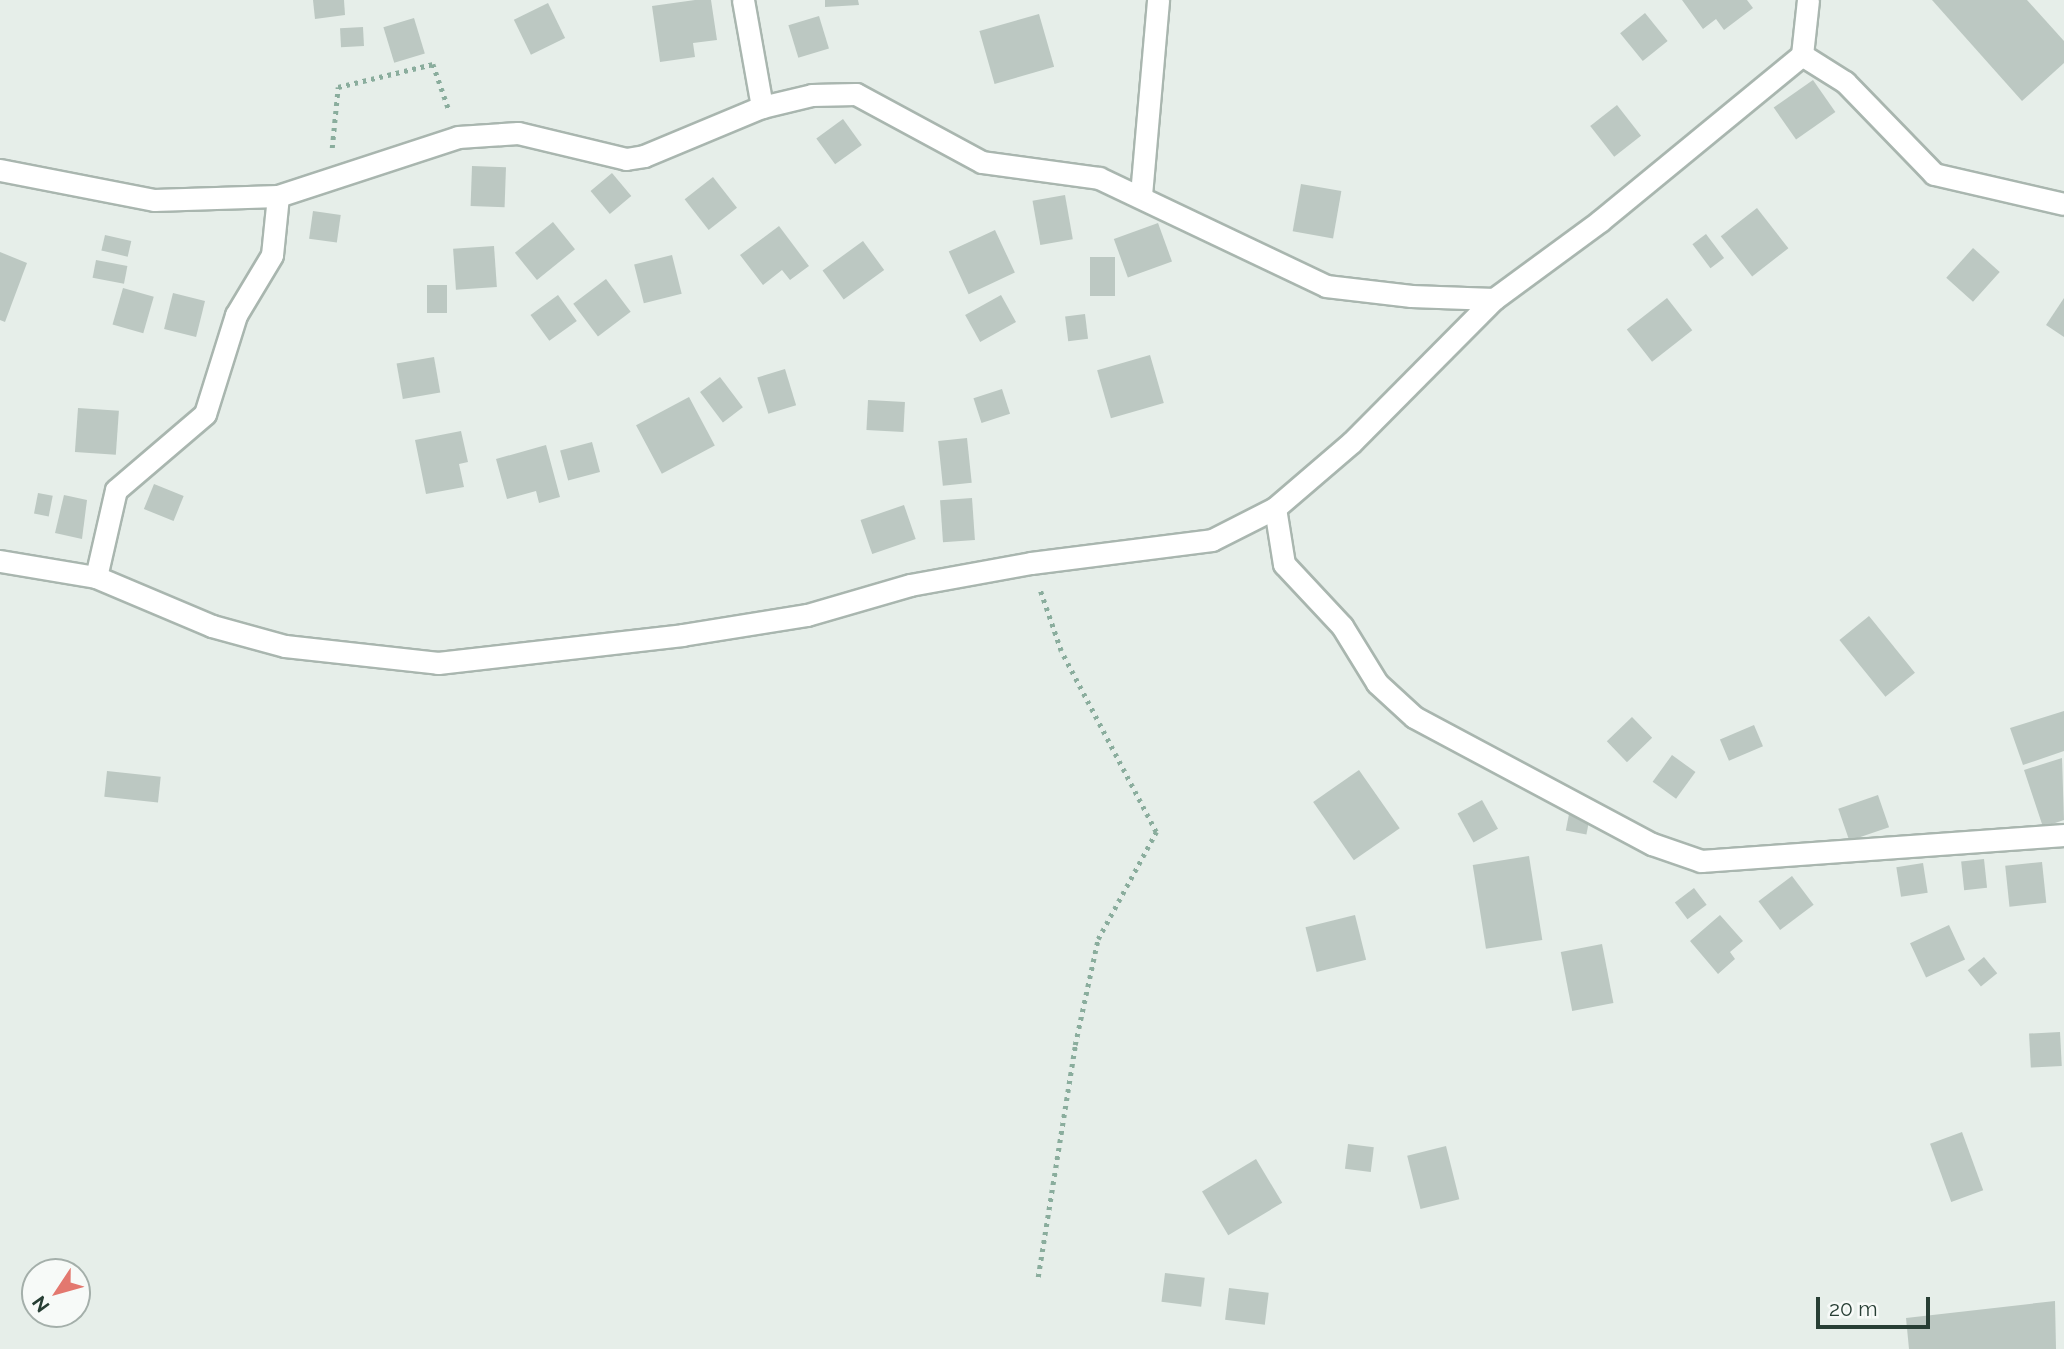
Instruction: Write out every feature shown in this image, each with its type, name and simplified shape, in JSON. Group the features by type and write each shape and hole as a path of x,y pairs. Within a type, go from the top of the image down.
{"street":[{"path":"743,0 762,107"},
{"path":"1141,195 1158,0"},
{"path":"0,561 35,564 96,578 212,626 285,646 438,663 682,635 795,617 911,585 1031,563 1212,540 1275,508 1352,442 1494,299 1600,221 1801,55 1808,0"},
{"path":"1801,55 1845,82 1934,174 2064,204"},
{"path":"0,170 154,200 278,196 329,177 458,137 518,133 626,159 644,156 762,107 812,96 856,94 982,162 1099,178 1141,195 1326,286 1411,296 1494,299"},
{"path":"96,578 117,490 205,414 236,315 272,255 278,196"},
{"path":"1275,508 1284,564 1342,626 1377,683 1414,717 1651,845 1702,861 2064,835"}],"path":[{"path":"329,177 338,87 433,64 458,137"},
{"path":"1031,563 1061,651 1156,832 1098,939 1075,1045 1038,1277"}],"building":[{"path":"313,0 344,0 345,15 315,19"},
{"path":"711,0 717,40 693,43 695,57 660,62 652,6"},
{"path":"825,0 858,0 859,5 825,7"},
{"path":"1682,0 1747,0 1753,8 1724,30 1716,19 1703,29"},
{"path":"1932,0 2027,0 2064,41 2064,63 2022,101"},
{"path":"548,3 565,38 531,55 514,20"},
{"path":"1645,13 1668,41 1643,61 1620,33"},
{"path":"1039,14 1054,67 995,84 979,31"},
{"path":"819,16 829,49 798,58 788,25"},
{"path":"414,18 425,53 394,63 383,27"},
{"path":"363,27 364,46 341,47 340,28"},
{"path":"1813,80 1835,112 1796,139 1774,108"},
{"path":"1617,105 1641,136 1614,157 1590,126"},
{"path":"843,119 862,145 835,164 816,138"},
{"path":"472,166 506,167 505,207 471,206"},
{"path":"612,173 631,196 610,214 591,191"},
{"path":"713,177 737,208 709,230 685,199"},
{"path":"1301,184 1341,191 1333,238 1293,231"},
{"path":"1065,195 1073,239 1040,245 1033,201"},
{"path":"1757,208 1788,248 1752,277 1721,236"},
{"path":"313,211 341,215 337,243 309,239"},
{"path":"553,222 575,249 537,280 515,253"},
{"path":"1158,223 1172,262 1128,278 1114,239"},
{"path":"779,226 809,266 790,280 782,270 763,285 740,255"},
{"path":"995,230 1015,273 969,294 949,252"},
{"path":"1706,234 1724,258 1710,268 1692,244"},
{"path":"105,235 131,241 128,257 101,251"},
{"path":"863,241 884,270 844,300 823,270"},
{"path":"494,246 497,287 456,290 453,249"},
{"path":"1973,248 2000,272 1973,302 1946,278"},
{"path":"0,252 27,263 5,322 0,320"},
{"path":"672,255 682,294 644,303 634,264"},
{"path":"1090,257 1115,257 1115,296 1090,296"},
{"path":"96,260 127,266 124,284 93,278"},
{"path":"606,279 631,312 598,336 573,304"},
{"path":"427,285 447,285 447,313 427,313"},
{"path":"123,288 154,297 143,333 113,325"},
{"path":"173,293 205,301 196,337 164,329"},
{"path":"558,295 577,321 549,341 530,315"},
{"path":"1001,295 1016,322 980,342 965,315"},
{"path":"1667,298 1692,330 1652,362 1627,329"},
{"path":"2064,298 2064,337 2046,325"},
{"path":"1085,314 1088,339 1068,341 1065,316"},
{"path":"1150,355 1164,403 1111,418 1097,370"},
{"path":"434,357 440,392 403,399 397,364"},
{"path":"785,369 796,405 768,414 757,377"},
{"path":"720,377 743,407 723,422 700,392"},
{"path":"1002,389 1010,414 982,423 973,398"},
{"path":"689,397 715,446 662,474 636,425"},
{"path":"868,400 905,402 903,432 866,430"},
{"path":"78,408 119,411 116,455 75,452"},
{"path":"461,431 468,462 459,464 464,487 426,494 415,440"},
{"path":"967,438 972,483 943,486 938,441"},
{"path":"592,442 600,472 568,480 560,451"},
{"path":"546,445 560,497 539,503 536,491 507,499 496,459"},
{"path":"154,484 184,496 174,521 144,509"},
{"path":"38,493 53,496 49,516 34,514"},
{"path":"64,495 87,500 82,539 55,533"},
{"path":"972,498 975,540 943,542 940,500"},
{"path":"904,505 916,539 872,554 861,520"},
{"path":"1869,616 1915,673 1885,697 1839,640"},
{"path":"2064,711 2064,751 2023,765 2010,728"},
{"path":"1632,717 1652,738 1627,762 1607,741"},
{"path":"1754,725 1763,746 1729,761 1720,739"},
{"path":"1672,755 1695,772 1676,799 1653,782"},
{"path":"2062,758 2064,820 2043,827 2024,770"},
{"path":"1359,770 1400,828 1354,860 1313,802"},
{"path":"107,771 161,777 158,803 104,797"},
{"path":"1878,795 1889,827 1849,841 1838,809"},
{"path":"1482,800 1498,829 1474,842 1458,814"},
{"path":"1570,809 1591,813 1586,835 1566,831"},
{"path":"1529,856 1542,940 1486,949 1473,865"},
{"path":"1984,859 1987,888 1964,890 1961,861"},
{"path":"2042,862 2046,903 2009,907 2005,866"},
{"path":"1923,863 1928,893 1901,897 1896,867"},
{"path":"1792,876 1814,905 1780,930 1758,901"},
{"path":"1694,888 1707,905 1687,919 1675,902"},
{"path":"1355,915 1366,960 1317,972 1306,927"},
{"path":"1720,915 1743,941 1730,952 1735,959 1718,974 1690,941"},
{"path":"1949,925 1965,959 1926,978 1910,943"},
{"path":"1602,944 1613,1003 1572,1011 1561,952"},
{"path":"1984,957 1997,973 1981,987 1968,970"},
{"path":"2060,1032 2062,1066 2031,1068 2029,1034"},
{"path":"1962,1132 1983,1190 1951,1202 1930,1144"},
{"path":"1348,1144 1374,1147 1371,1172 1345,1169"},
{"path":"1446,1146 1459,1199 1420,1209 1407,1156"},
{"path":"1256,1159 1282,1203 1228,1235 1202,1191"},
{"path":"1165,1273 1205,1278 1201,1307 1161,1302"},
{"path":"1229,1288 1269,1293 1265,1325 1225,1320"},
{"path":"2055,1301 2056,1349 1909,1349 1906,1318"}]}
